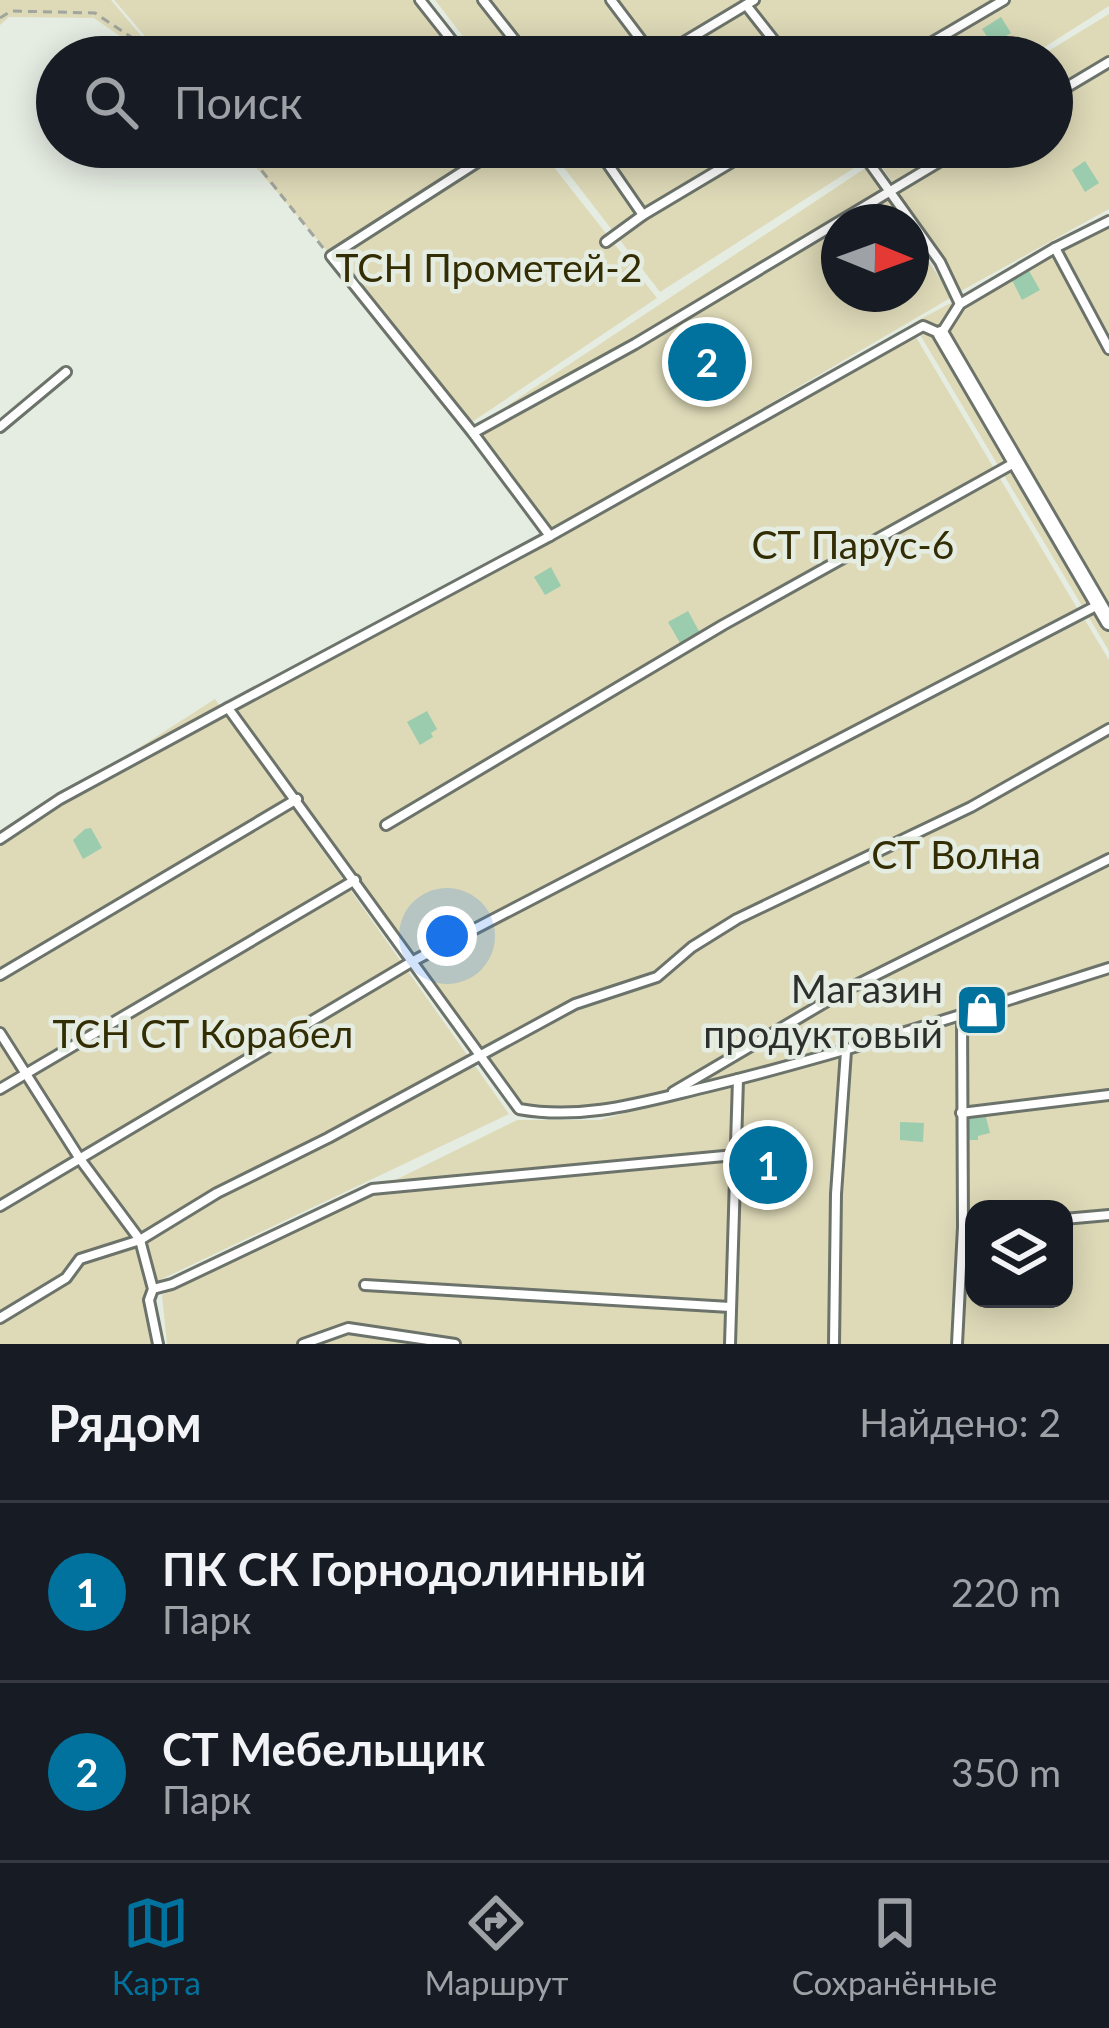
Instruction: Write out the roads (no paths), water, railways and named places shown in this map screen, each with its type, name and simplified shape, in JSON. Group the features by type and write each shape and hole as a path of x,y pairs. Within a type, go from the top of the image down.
{"street":[{"path":"941,334 1109,622"}],"lane":[{"path":"420,0 448,36"},
{"path":"483,0 511,36"},
{"path":"611,0 640,36"},
{"path":"943,36 1004,0"},
{"path":"693,36 750,2 773,36"},
{"path":"1073,83 1109,62"},
{"path":"468,168 331,256 550,536"},
{"path":"611,168 643,214"},
{"path":"606,242 721,168"},
{"path":"874,168 940,262 959,304"},
{"path":"473,433 635,344 928,168"},
{"path":"0,838 95,779 550,536 923,326 941,334 959,304 1109,221"},
{"path":"1055,248 1109,349"},
{"path":"0,427 66,373"},
{"path":"386,825 702,637 1015,462"},
{"path":"0,1206 413,962 1099,605"},
{"path":"228,708 519,1109 549,1114 602,1111 666,1096 846,1052 1109,968"},
{"path":"0,1318 67,1278 80,1259 140,1240 217,1193 575,1004 657,977 736,919 971,806 1109,729"},
{"path":"0,975 297,800"},
{"path":"666,1096 846,990 1109,859"},
{"path":"0,1089 355,880"},
{"path":"957,1344 963,1227 962,1015"},
{"path":"0,1033 80,1160 140,1240 153,1289 149,1300 158,1344"},
{"path":"834,1344 836,1194 846,1052"},
{"path":"730,1344 737,1079"},
{"path":"961,1113 1109,1095"},
{"path":"153,1289 372,1189 735,1155"},
{"path":"1073,1218 1109,1215"},
{"path":"364,1285 730,1307"},
{"path":"304,1344 348,1328 455,1344"}],"place":[{"name":"СТ Мебельщик","path":"707,362"},
{"name":"Магазин продуктовый","path":"982,1010"},
{"name":"ПК СК Горнодолинный","path":"768,1165"}],"park label":[{"name":"ТСН Прометей-2","path":"489,267"},
{"name":"СТ Парус-6","path":"853,544"},
{"name":"СТ Волна","path":"956,854"},
{"name":"ТСН СТ Корабел","path":"203,1033"}]}
